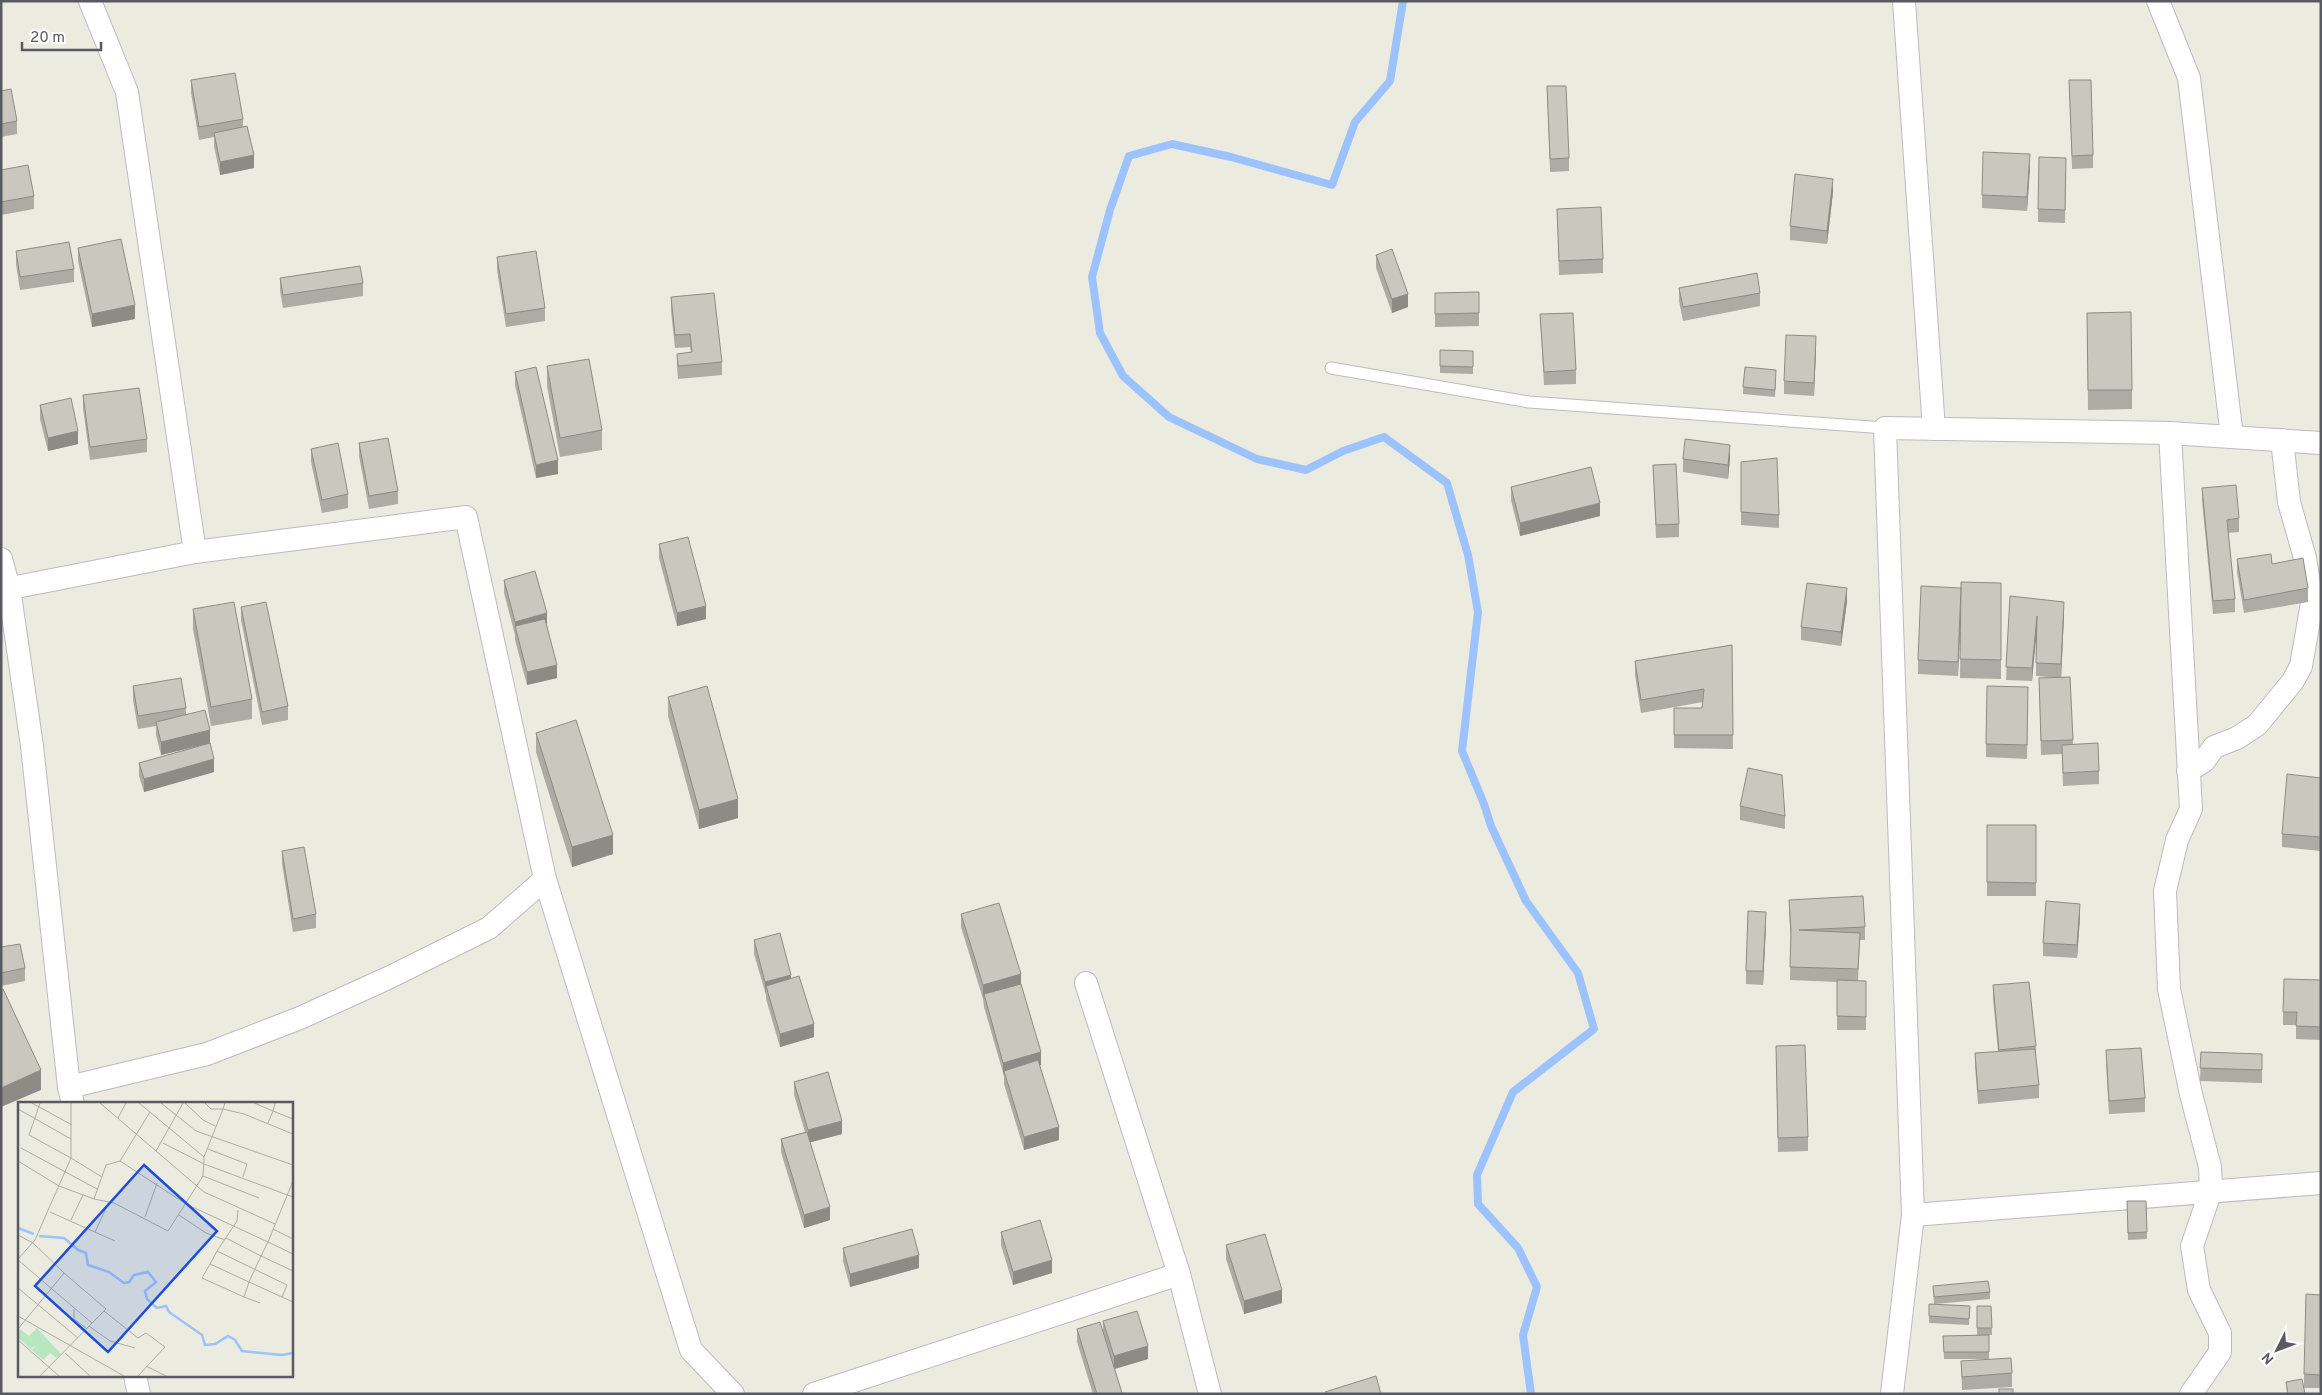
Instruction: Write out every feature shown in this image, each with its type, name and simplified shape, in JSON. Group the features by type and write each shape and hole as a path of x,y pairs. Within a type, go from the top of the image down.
{"street":[{"path":"90,1 127,92 195,552"},
{"path":"1904,1 1934,429"},
{"path":"2158,1 2189,78 2232,437"},
{"path":"1892,1394 1912,1214 1885,428 2170,433 2321,443"},
{"path":"2170,433 2191,809 2177,840 2165,891 2169,989 2190,1094 2210,1166 2211,1190 2192,1246 2199,1290 2220,1333 2220,1352 2191,1394"},
{"path":"2188,771 2204,761 2214,747 2237,738 2257,725 2293,681 2301,666 2312,603 2305,558 2289,502 2282,440"},
{"path":"5,589 195,552 466,517 545,879 691,1350 733,1394"},
{"path":"1,559 32,746 71,1095 207,1054 300,1018 388,978 489,928 545,879"},
{"path":"1086,983 1178,1274 1210,1394"},
{"path":"1912,1214 2321,1183"},
{"path":"814,1394 1178,1274"},
{"path":"135,1378 139,1394"}],"lane":[{"path":"1331,368 1529,402 1885,428"}],"building":[{"path":"235,73 243,119 199,127 191,80"},
{"path":"2069,80 2091,80 2093,155 2072,156"},
{"path":"1547,86 1566,86 1569,158 1550,159"},
{"path":"11,89 17,121 1,124 1,91"},
{"path":"247,126 254,155 220,162 214,133"},
{"path":"1983,152 2030,154 2027,197 1982,195"},
{"path":"2039,157 2066,158 2065,210 2038,209"},
{"path":"28,165 34,196 1,202 1,170"},
{"path":"1795,174 1833,179 1827,231 1790,226"},
{"path":"1601,207 1603,259 1559,261 1557,209"},
{"path":"121,239 135,305 92,314 78,248"},
{"path":"69,242 74,269 20,277 16,251"},
{"path":"1392,249 1408,294 1392,299 1376,255"},
{"path":"536,251 545,308 506,314 497,257"},
{"path":"360,266 363,283 283,295 280,278"},
{"path":"1757,273 1760,293 1683,307 1679,288"},
{"path":"1479,292 1479,313 1435,314 1435,293"},
{"path":"714,293 722,362 678,366 677,354 692,352 690,334 675,335 671,297"},
{"path":"2131,312 2132,390 2088,390 2087,313"},
{"path":"1573,313 1576,370 1544,372 1540,314"},
{"path":"1786,335 1816,336 1814,383 1784,381"},
{"path":"1440,350 1473,351 1473,367 1440,366"},
{"path":"589,359 602,430 560,438 547,366"},
{"path":"536,367 558,460 536,465 515,372"},
{"path":"1745,367 1776,370 1775,390 1743,387"},
{"path":"139,388 147,439 90,447 83,395"},
{"path":"71,398 78,431 48,438 40,405"},
{"path":"388,438 398,491 369,496 359,443"},
{"path":"1685,439 1730,445 1728,465 1683,459"},
{"path":"338,443 348,494 322,500 311,449"},
{"path":"1777,458 1779,515 1741,512 1741,462"},
{"path":"1676,464 1679,524 1656,525 1653,465"},
{"path":"1591,467 1600,503 1520,523 1511,487"},
{"path":"2236,485 2239,518 2227,520 2235,599 2213,601 2202,488"},
{"path":"688,537 706,606 677,613 659,544"},
{"path":"2271,554 2272,564 2303,558 2308,588 2244,600 2237,559"},
{"path":"535,571 547,613 515,622 504,580"},
{"path":"1961,582 2001,583 2001,660 1960,659"},
{"path":"1807,583 1847,588 1841,632 1801,627"},
{"path":"1921,586 1961,588 1958,662 1918,660"},
{"path":"2010,596 2064,602 2061,664 2036,663 2037,616 2032,668 2006,667"},
{"path":"234,602 252,699 211,707 193,609"},
{"path":"266,602 288,706 262,712 241,607"},
{"path":"545,619 557,665 527,672 515,626"},
{"path":"1732,645 1733,735 1674,735 1674,708 1702,708 1704,689 1641,700 1635,661"},
{"path":"2070,677 2073,740 2041,741 2039,678"},
{"path":"181,678 186,708 138,716 133,686"},
{"path":"707,686 738,799 699,810 668,697"},
{"path":"1987,686 2028,687 2027,745 1986,744"},
{"path":"205,710 210,730 161,742 156,722"},
{"path":"576,720 613,835 572,847 536,733"},
{"path":"210,743 214,759 144,779 139,763"},
{"path":"2098,743 2099,771 2063,773 2062,745"},
{"path":"1748,768 1782,775 1785,816 1740,806"},
{"path":"2287,774 2321,778 2321,837 2282,834"},
{"path":"1987,825 2036,825 2036,883 1987,882"},
{"path":"304,847 316,914 293,919 282,851"},
{"path":"1863,896 1865,927 1799,930 1860,933 1858,969 1790,967 1791,931 1789,900"},
{"path":"2046,901 2080,904 2077,945 2043,943"},
{"path":"999,903 1021,974 983,985 961,914"},
{"path":"1748,911 1766,912 1763,971 1746,971"},
{"path":"780,933 791,975 765,982 754,940"},
{"path":"20,944 25,968 1,973 1,947"},
{"path":"799,976 814,1024 780,1034 766,986"},
{"path":"2284,979 2321,980 2321,1027 2296,1026 2297,1012 2283,1012"},
{"path":"1837,980 1866,981 1866,1017 1837,1016"},
{"path":"2029,982 2036,1046 1999,1050 1993,985"},
{"path":"1021,984 1041,1052 1003,1063 984,994"},
{"path":"3,989 41,1070 1,1088 1,990"},
{"path":"1805,1045 1808,1137 1778,1138 1776,1046"},
{"path":"2141,1048 2145,1098 2109,1101 2106,1050"},
{"path":"2035,1049 2039,1085 1978,1091 1975,1053"},
{"path":"2201,1052 2262,1054 2262,1070 2200,1068"},
{"path":"1038,1060 1059,1127 1024,1137 1004,1071"},
{"path":"828,1072 842,1121 808,1130 794,1082"},
{"path":"807,1132 830,1207 804,1215 781,1139"},
{"path":"2127,1201 2146,1201 2147,1232 2128,1233"},
{"path":"1040,1220 1052,1260 1013,1272 1001,1232"},
{"path":"912,1229 919,1255 850,1274 843,1248"},
{"path":"1265,1234 1282,1290 1244,1301 1226,1245"},
{"path":"1988,1281 1990,1292 1934,1297 1933,1286"},
{"path":"2306,1294 2321,1295 2321,1375 2304,1374"},
{"path":"1929,1304 1970,1306 1969,1319 1929,1316"},
{"path":"1977,1306 1991,1306 1992,1328 1977,1328"},
{"path":"1137,1311 1148,1346 1114,1356 1103,1321"},
{"path":"1100,1322 1122,1393 1120,1394 1097,1394 1077,1329"},
{"path":"1989,1335 1989,1352 1944,1352 1943,1336"},
{"path":"2011,1358 2012,1373 1962,1377 1961,1361"},
{"path":"1376,1376 1381,1394 1326,1394 1325,1392"},
{"path":"2302,1379 2305,1394 2288,1394 2286,1382"},
{"path":"1999,1389 2013,1389 2013,1394 1999,1394"}],"waterway":[{"path":"1403,1 1390,81 1355,122 1332,185 1231,157 1172,144 1129,156 1110,210 1092,277 1100,333 1123,376 1169,417 1257,459 1306,470 1343,451 1384,437 1447,483 1468,555 1478,612 1462,751 1491,826 1526,901 1578,973 1594,1029 1513,1092 1477,1175 1478,1204 1518,1248 1537,1287 1523,1335 1531,1394"}]}
